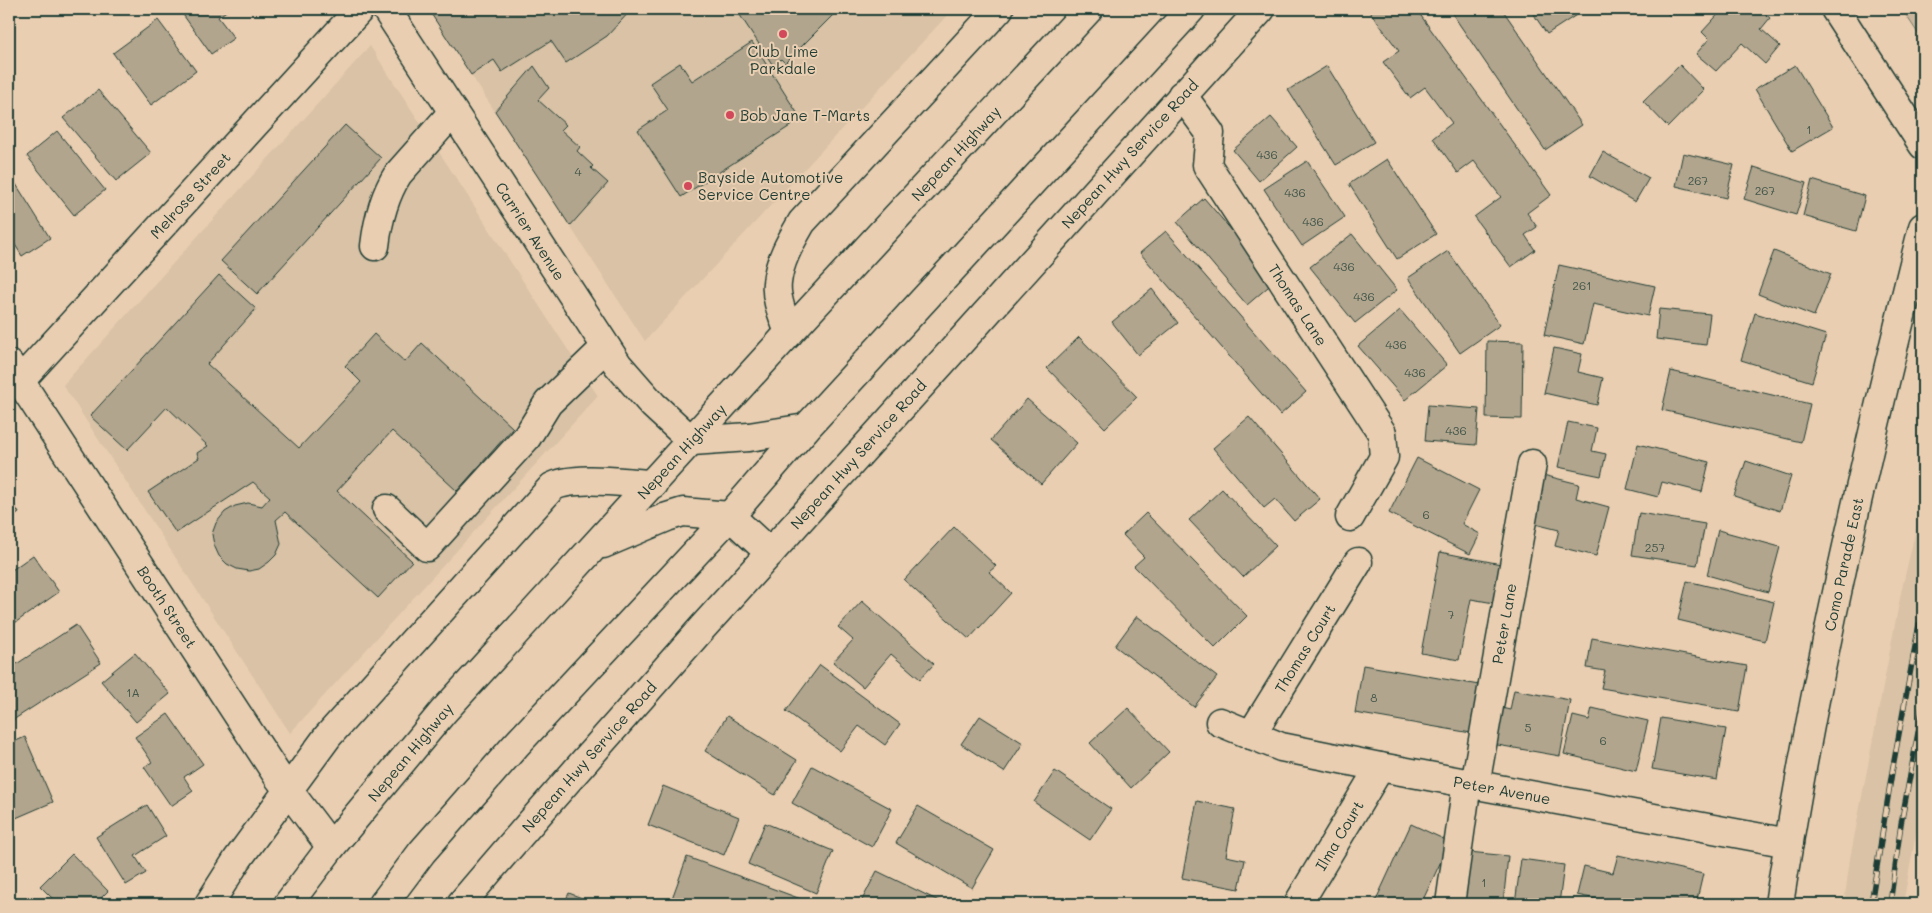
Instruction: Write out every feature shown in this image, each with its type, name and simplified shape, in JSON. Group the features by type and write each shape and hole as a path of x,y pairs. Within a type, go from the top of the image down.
{"main road":[{"name":"Melrose Street","path":"14,373 360,9"},
{"name":"Carrier Avenue","path":"386,9 618,365 642,394 692,440"},
{"path":"789,333 776,285 785,252 802,222 999,9"},
{"name":"Nepean Highway","path":"288,904 331,847 437,719 789,333 1089,9"},
{"path":"383,904 422,852 463,804 730,516 806,428 1190,9"},
{"name":"Nepean Hwy Service Road","path":"461,904 544,805 1261,9"},
{"path":"1835,9 1923,145"},
{"name":"Thomas Lane","path":"1182,95 1210,133 1207,165 1382,433 1384,457 1350,516"},
{"path":"375,246 378,223 385,198 398,174 453,112"},
{"name":"Como Parade East","path":"1779,904 1809,724 1834,604 1923,227"},
{"path":"387,508 428,547 527,437 548,403 606,347"},
{"name":"Booth Street","path":"14,373 289,791 331,847"},
{"path":"692,440 749,437 806,428"},
{"name":"Peter Lane","path":"1450,904 1532,464"},
{"path":"209,904 237,860 334,729 552,487 558,484 579,481 653,484"},
{"path":"593,548 667,517 684,512 730,516 770,553"},
{"name":"Thomas Court","path":"1251,734 1358,562"},
{"name":"Peter Avenue","path":"1220,722 1281,747 1789,843"},
{"name":"Ilma Court","path":"1298,904 1380,767"}],"shaded area":[{"path":"428,9 953,9 645,341"},
{"path":"1902,9 1923,9 1923,41"},
{"path":"370,46 598,396 290,733 63,385"},
{"path":"1923,499 1923,796 1903,904 1844,904 1850,859 1901,593"}],"building":[{"path":"179,9 229,9 218,17 234,38 211,54"},
{"path":"428,9 632,9 607,36 566,63 551,41 502,72 494,60 471,75"},
{"name":"Club Lime Parkdale","path":"736,9 839,9 785,63 781,59 774,67"},
{"path":"1368,9 1416,9 1551,195 1527,213 1537,227 1525,235 1535,250 1511,267 1474,217 1501,197 1474,161 1458,173 1433,138 1452,123 1425,87 1410,98 1383,62 1399,51"},
{"path":"1449,9 1502,9 1582,125 1545,150"},
{"path":"1530,9 1583,9 1584,10 1547,34"},
{"path":"1662,9 1677,9 1670,16"},
{"path":"1723,9 1760,9 1770,18 1761,29 1780,46 1765,64 1742,43 1716,71 1696,54 1709,39 1702,32"},
{"path":"158,20 196,71 151,105 113,53"},
{"name":"Bob Jane T-Marts","path":"752,42 801,119 681,197 638,130 668,110 650,83 680,63 692,81"},
{"path":"1680,65 1704,90 1668,127 1643,101"},
{"path":"1795,65 1833,127 1792,151 1755,89"},
{"path":"534,66 549,88 538,100 566,125 561,130 580,147 577,151 593,166 591,168 608,183 570,226 495,111"},
{"path":"1327,66 1374,142 1336,165 1288,90"},
{"path":"98,90 151,153 116,181 63,118"},
{"path":"1271,117 1297,147 1259,181 1233,150"},
{"path":"345,125 381,158 257,294 221,261"},
{"path":"57,131 105,190 74,215 27,156"},
{"path":"1603,152 1649,178 1635,202 1590,176"},
{"path":"1683,153 1734,165 1726,198 1676,186"},
{"path":"1387,159 1436,234 1397,259 1349,184"},
{"path":"1307,161 1345,217 1302,246 1264,189"},
{"path":"1754,167 1806,183 1796,215 1744,199"},
{"path":"9,173 50,238 22,256 9,235"},
{"path":"1812,180 1865,196 1856,231 1803,216"},
{"path":"1204,198 1275,281 1247,305 1177,222"},
{"path":"1166,231 1306,392 1280,415 1140,253"},
{"path":"1352,234 1397,290 1355,323 1310,267"},
{"path":"1448,251 1500,325 1460,353 1408,278"},
{"path":"1774,251 1831,274 1814,316 1758,294"},
{"path":"1559,265 1655,286 1648,316 1593,304 1584,344 1544,335"},
{"path":"219,275 256,309 207,364 299,448 361,382 345,366 374,334 405,362 422,343 513,428 457,491 392,431 337,491 412,561 378,598 285,512 276,520 281,544 276,555 269,562 259,569 249,571 237,569 227,564 219,556 212,534 216,523 225,512 235,506 248,503 262,506 270,497 253,482 176,533 148,492 199,458 197,453 208,446 167,407 127,450 90,416"},
{"path":"1152,289 1178,323 1138,355 1112,322"},
{"path":"1659,309 1710,314 1706,345 1656,339"},
{"path":"1400,310 1447,365 1405,400 1358,346"},
{"path":"1755,313 1826,335 1812,382 1741,360"},
{"path":"1079,337 1137,397 1105,428 1047,368"},
{"path":"1487,341 1523,342 1522,419 1486,418"},
{"path":"1554,348 1582,354 1578,372 1603,378 1597,405 1544,393"},
{"path":"1671,371 1810,404 1801,442 1662,410"},
{"path":"1027,399 1077,443 1041,484 991,440"},
{"path":"1428,405 1479,409 1476,445 1425,441"},
{"path":"1249,417 1320,499 1294,521 1275,499 1264,508 1213,448"},
{"path":"1568,422 1597,428 1592,451 1606,454 1601,476 1558,467"},
{"path":"1638,444 1709,462 1702,492 1662,482 1658,497 1627,489"},
{"path":"1417,458 1479,490 1462,524 1480,534 1470,554 1389,513"},
{"path":"1746,461 1791,476 1780,511 1734,496"},
{"path":"1543,475 1579,484 1576,498 1609,507 1596,556 1555,546 1559,530 1531,523"},
{"path":"1222,489 1276,546 1243,577 1189,520"},
{"path":"9,497 19,513 9,520"},
{"path":"1146,513 1247,616 1215,648 1134,566 1144,557 1123,535"},
{"path":"1639,513 1705,524 1697,565 1632,555"},
{"path":"954,527 996,566 989,572 1011,593 969,639 904,580"},
{"path":"1718,530 1780,547 1768,592 1707,575"},
{"path":"1440,552 1501,564 1494,603 1471,599 1459,660 1421,653"},
{"path":"33,555 59,592 9,627 9,572"},
{"path":"1687,581 1774,602 1765,641 1678,620"},
{"path":"862,601 934,664 920,679 891,654 863,687 833,662 853,640 838,627"},
{"path":"1137,616 1217,677 1194,707 1115,646"},
{"path":"76,625 101,663 13,720 9,713 9,669"},
{"path":"1592,638 1747,666 1739,712 1601,688 1605,671 1587,668"},
{"path":"135,653 170,694 136,722 101,681"},
{"path":"820,665 900,724 885,745 859,726 840,751 786,711"},
{"path":"1363,665 1479,685 1471,733 1355,713"},
{"path":"1514,690 1570,700 1560,756 1486,743 1493,706 1510,710"},
{"path":"1128,708 1169,752 1131,788 1090,743"},
{"path":"1592,708 1648,721 1636,771 1564,754 1573,716 1589,720"},
{"path":"168,714 203,764 184,777 193,791 171,806 144,767 152,762 135,737"},
{"path":"727,716 797,760 775,795 705,751"},
{"path":"980,716 1023,743 1004,772 961,744"},
{"path":"1661,718 1726,729 1717,780 1652,769"},
{"path":"25,737 53,802 9,821 9,744"},
{"path":"812,766 892,809 872,847 792,803"},
{"path":"1055,771 1111,809 1090,840 1034,802"},
{"path":"663,786 739,817 724,855 648,825"},
{"path":"1197,801 1235,809 1226,856 1245,860 1239,889 1182,878"},
{"path":"147,805 166,836 135,856 146,873 126,885 96,837"},
{"path":"918,806 994,850 972,888 896,843"},
{"path":"765,823 833,851 816,893 748,864"},
{"path":"1411,824 1450,842 1421,904 1380,904 1375,902"},
{"path":"1469,852 1508,856 1503,904 1464,904"},
{"path":"72,854 108,891 95,904 58,904 40,886"},
{"path":"1618,855 1703,874 1696,904 1620,904 1577,895 1584,866 1613,873"},
{"path":"687,857 809,902 808,904 722,904 711,901 710,904 670,904"},
{"path":"1521,859 1564,865 1559,904 1515,904"},
{"path":"877,871 945,904 860,904"},
{"path":"569,893 597,904 564,904"},
{"path":"1149,901 1196,904 1149,904"}],"railway":[{"path":"1871,904 1892,772 1923,603"},
{"path":"1890,904 1901,824 1923,706"}],"place":[{"name":"Club Lime Parkdale","path":"783,34"},
{"name":"Bob Jane T-Marts","path":"730,115"},
{"name":"Bayside Automotive Service Centre","path":"688,186"}]}
